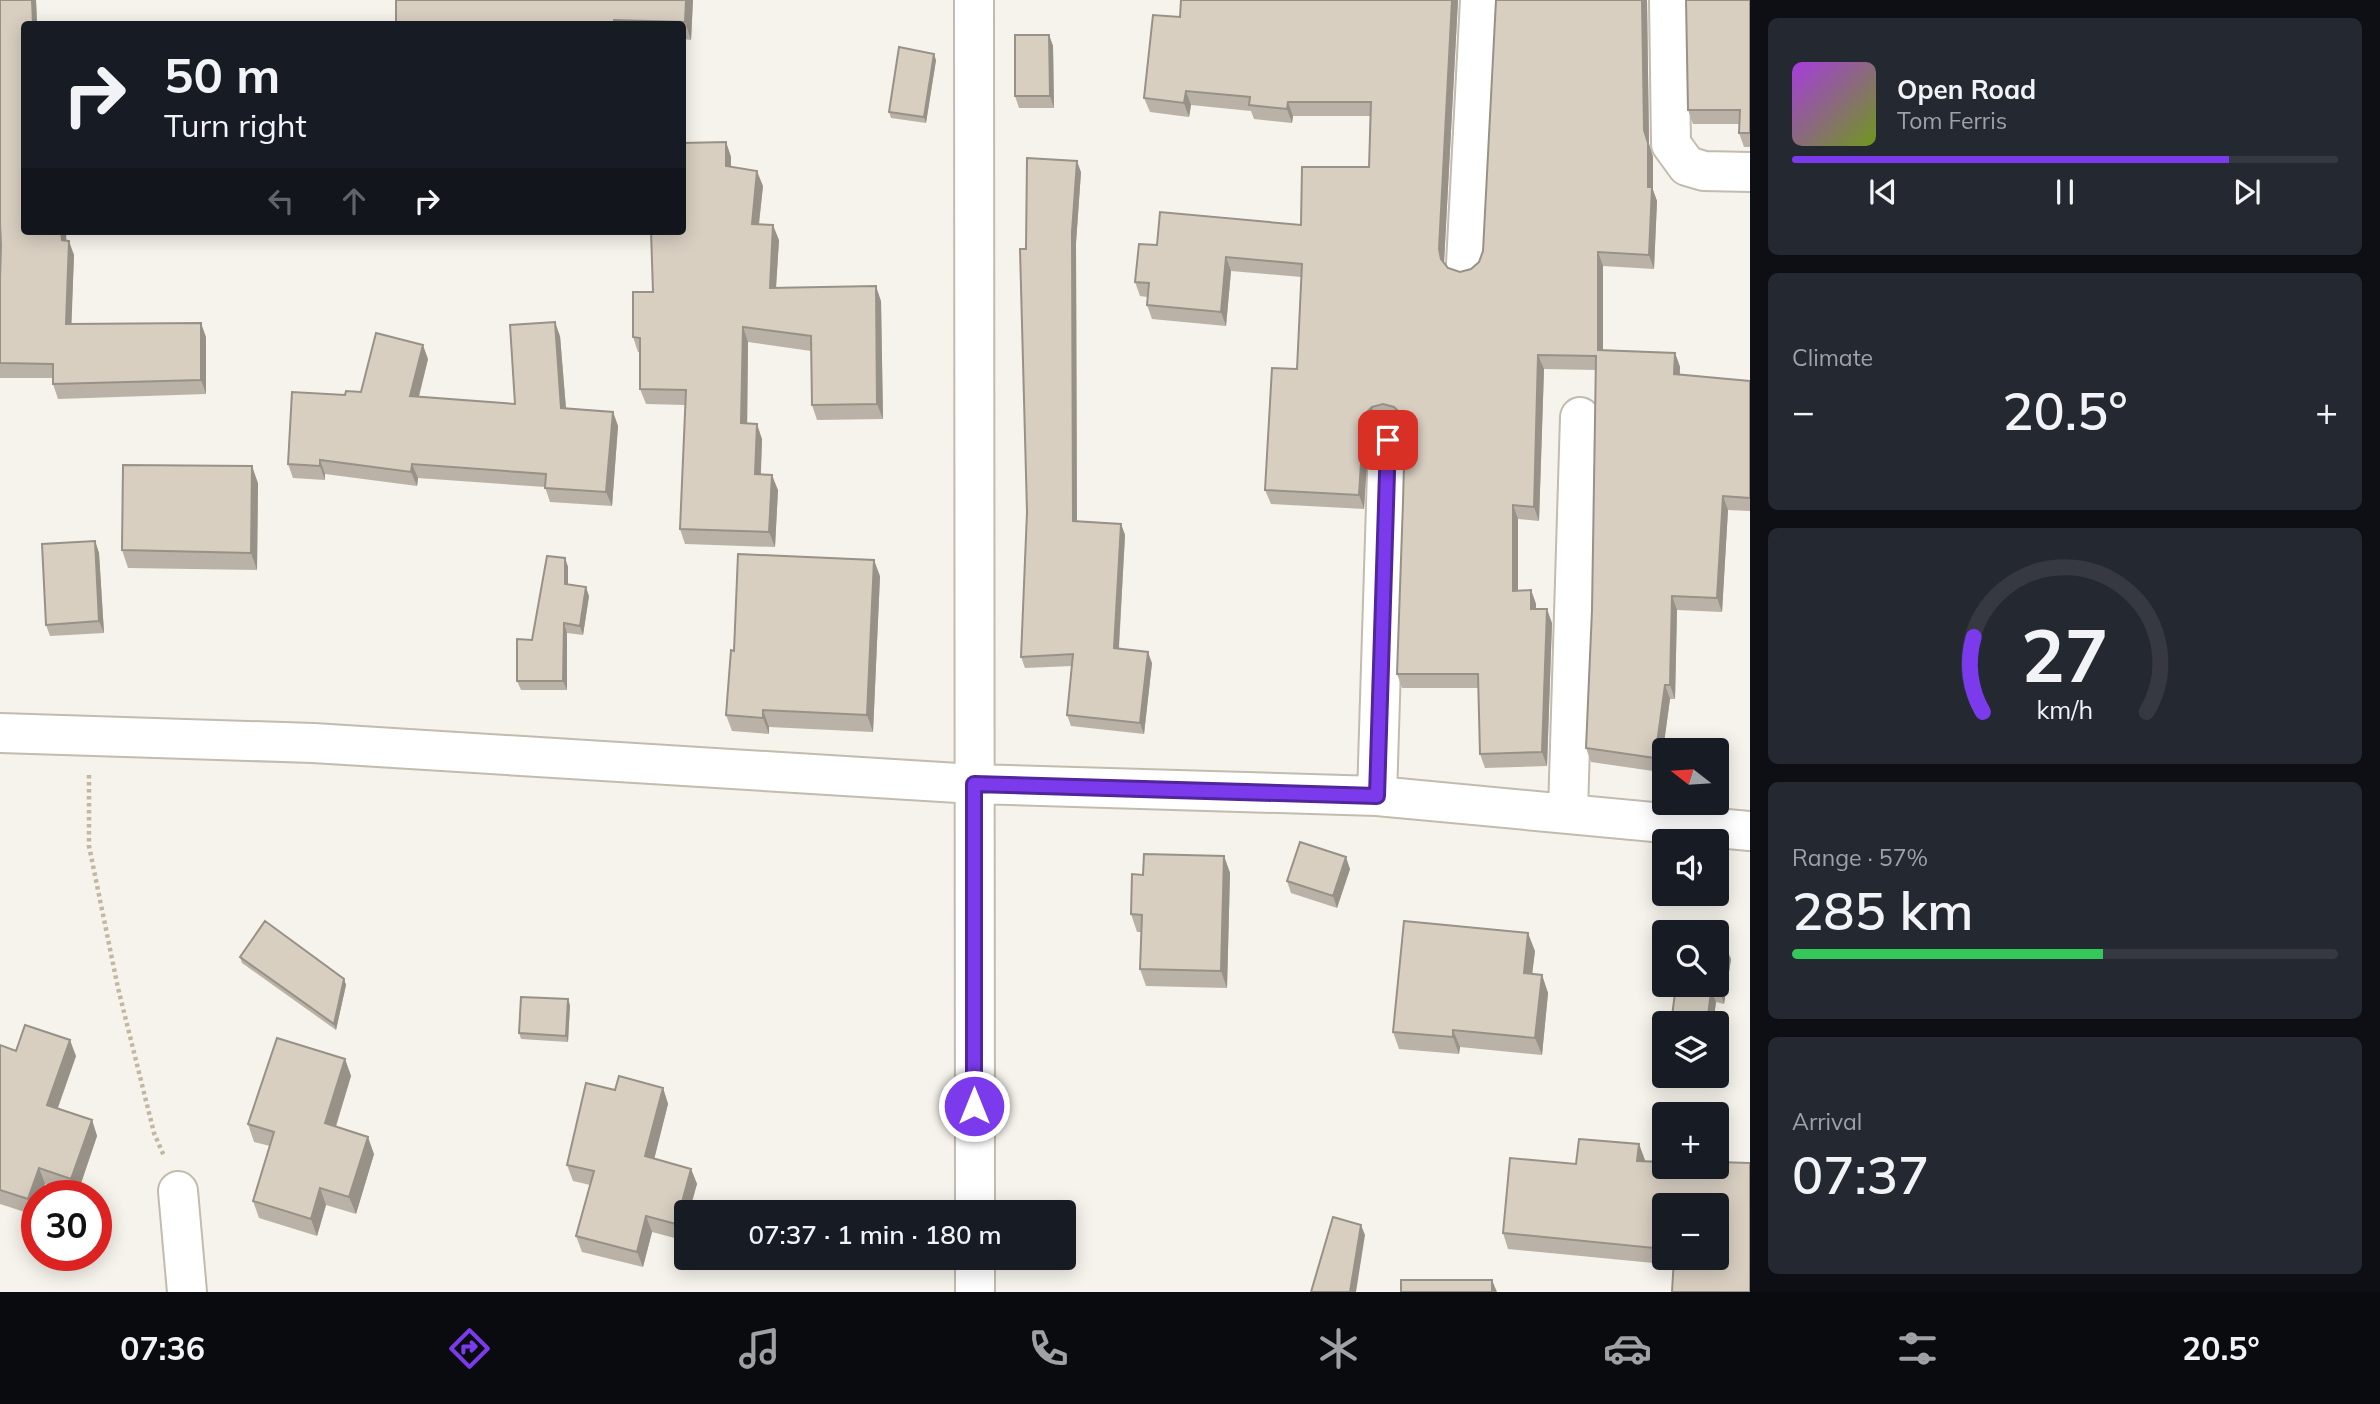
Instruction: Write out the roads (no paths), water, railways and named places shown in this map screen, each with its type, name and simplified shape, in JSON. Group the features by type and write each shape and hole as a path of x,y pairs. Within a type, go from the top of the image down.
{"street":[{"path":"974,0 975,1200"},
{"path":"1466,264 1480,0"},
{"path":"1669,0 1671,144 1687,166 1704,171 1750,172"},
{"path":"1568,811 1580,416"},
{"path":"1377,796 1388,440"},
{"path":"0,733 313,743 974,784 1377,796 1568,811 1750,831"},
{"path":"178,1191 187,1292"},
{"path":"975,1270 975,1292"}]}
